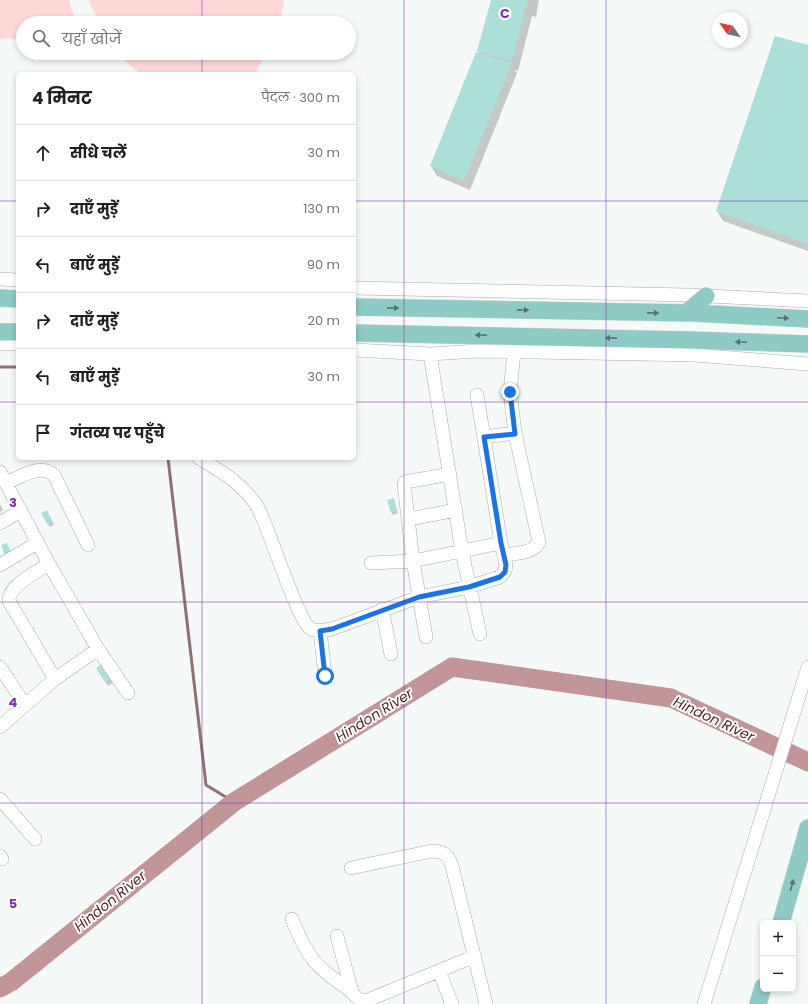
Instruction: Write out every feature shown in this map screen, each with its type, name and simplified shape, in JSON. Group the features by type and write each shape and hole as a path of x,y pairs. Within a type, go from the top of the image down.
{"main road":[{"path":"686,313 706,296"},
{"path":"0,298 16,299"},
{"path":"356,307 686,313 808,319"},
{"path":"0,332 16,332"},
{"path":"356,333 681,339 807,346"},
{"path":"782,920 808,828"},
{"path":"758,1004 762,992"}],"street":[{"path":"0,279 16,280"},
{"path":"356,288 706,296 808,301"},
{"path":"0,344 16,344"},
{"path":"356,350 430,354 514,352 694,355 808,364"},
{"path":"371,563 413,560 462,552 502,549 532,550 536,547 539,542 515,434 510,392 514,352"},
{"path":"430,354 462,552 480,634"},
{"path":"202,460 234,480 245,490 256,506 265,521 284,575 304,622 310,629 320,631 332,629 382,609 419,597 469,587 500,577 505,572 506,565 502,549 477,395"},
{"path":"484,437 515,434"},
{"path":"88,545 54,475 49,471 42,470 3,479 48,564 98,649 128,693"},
{"path":"426,637 413,560 409,519 403,485 404,482 450,474"},
{"path":"409,519 456,510"},
{"path":"0,523 20,511"},
{"path":"0,565 37,543"},
{"path":"48,564 14,587 9,596 9,602 55,679"},
{"path":"382,609 391,654"},
{"path":"320,631 325,676"},
{"path":"0,727 55,679 98,649"},
{"path":"0,667 25,705"},
{"path":"705,1002 808,667"},
{"path":"0,799 35,839"},
{"path":"352,868 432,851 440,851 445,854 452,866 486,1004"},
{"path":"292,919 304,947 314,962 352,992"},
{"path":"337,936 352,992 356,998 362,1001 368,1000 475,956"},
{"path":"439,971 452,1004"}],"shaded area":[{"path":"0,0 69,0 74,16 16,16 16,40 8,38 0,39"},
{"path":"88,0 284,0 281,16 96,16"},
{"path":"124,60 262,60 256,72 139,72"}],"building":[{"path":"491,0 528,0 512,61 477,51"},
{"path":"775,36 808,45 808,244 716,211"},
{"path":"476,52 512,63 464,181 430,166"},
{"path":"394,498 397,511 391,513 387,500"},
{"path":"47,510 53,522 48,525 41,513"},
{"path":"7,543 12,556 6,559 1,545"},
{"path":"103,663 112,677 105,682 96,668"}],"waterway":[{"path":"0,367 16,367"},
{"path":"168,460 206,785 234,802"},
{"name":"Hindon River","path":"0,988 11,982 234,802 452,667 671,698 808,762"}],"route":[{"path":"325,676 320,631 332,629 382,609 419,597 469,587 500,577 505,572 506,565 486,457 484,437 515,434 510,392"}]}
